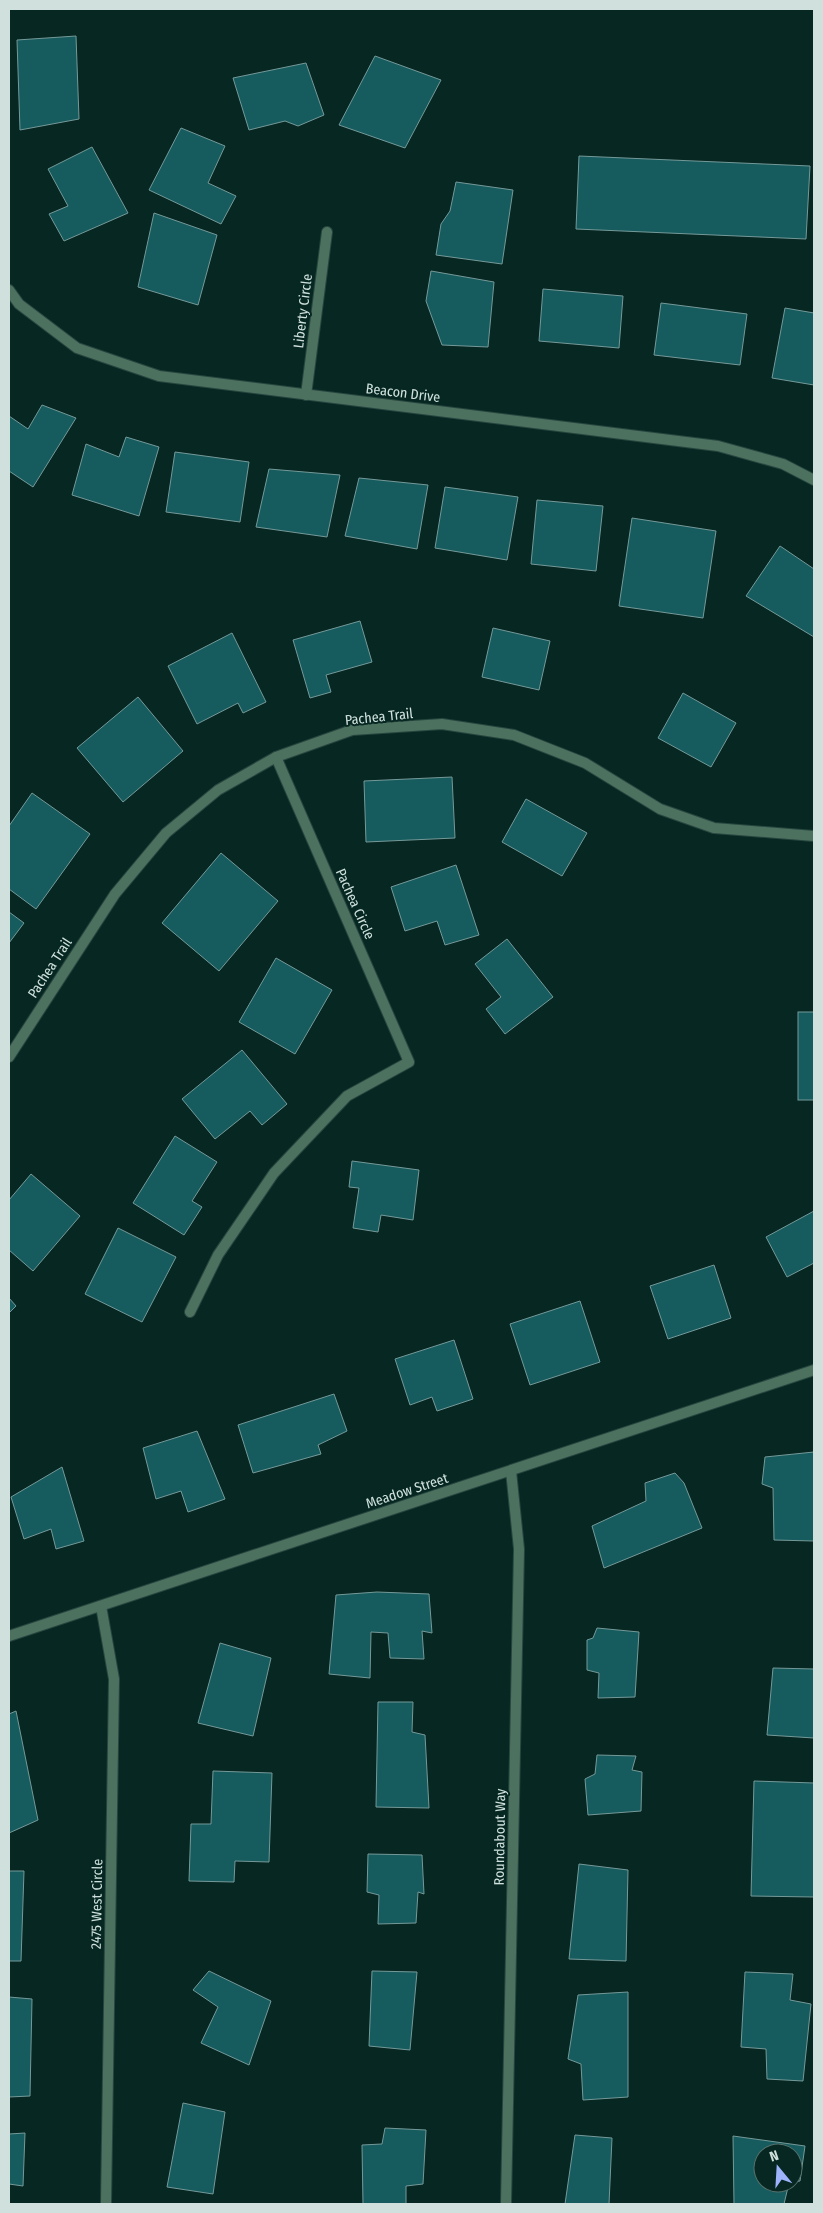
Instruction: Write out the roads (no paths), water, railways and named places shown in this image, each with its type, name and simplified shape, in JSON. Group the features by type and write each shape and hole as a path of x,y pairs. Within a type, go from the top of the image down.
{"street":[{"name":"Liberty Circle","path":"306,395 328,232"},
{"name":"Beacon Drive","path":"9,290 20,304 77,348 160,376 718,446 783,464 814,480"},
{"name":"Pachea Trail","path":"9,1057 115,894 166,833 218,790 276,757 352,730 442,724 514,735 584,763 660,809 714,828 814,836"},
{"name":"Pachea Circle","path":"190,1312 218,1255 274,1173 347,1096 409,1062 276,757"},
{"name":"Meadow Street","path":"9,1636 814,1370"},
{"name":"Roundabout Way","path":"506,2204 520,1549 511,1471"},
{"name":"2475 West Circle","path":"100,1606 114,1679 106,2204"}]}
